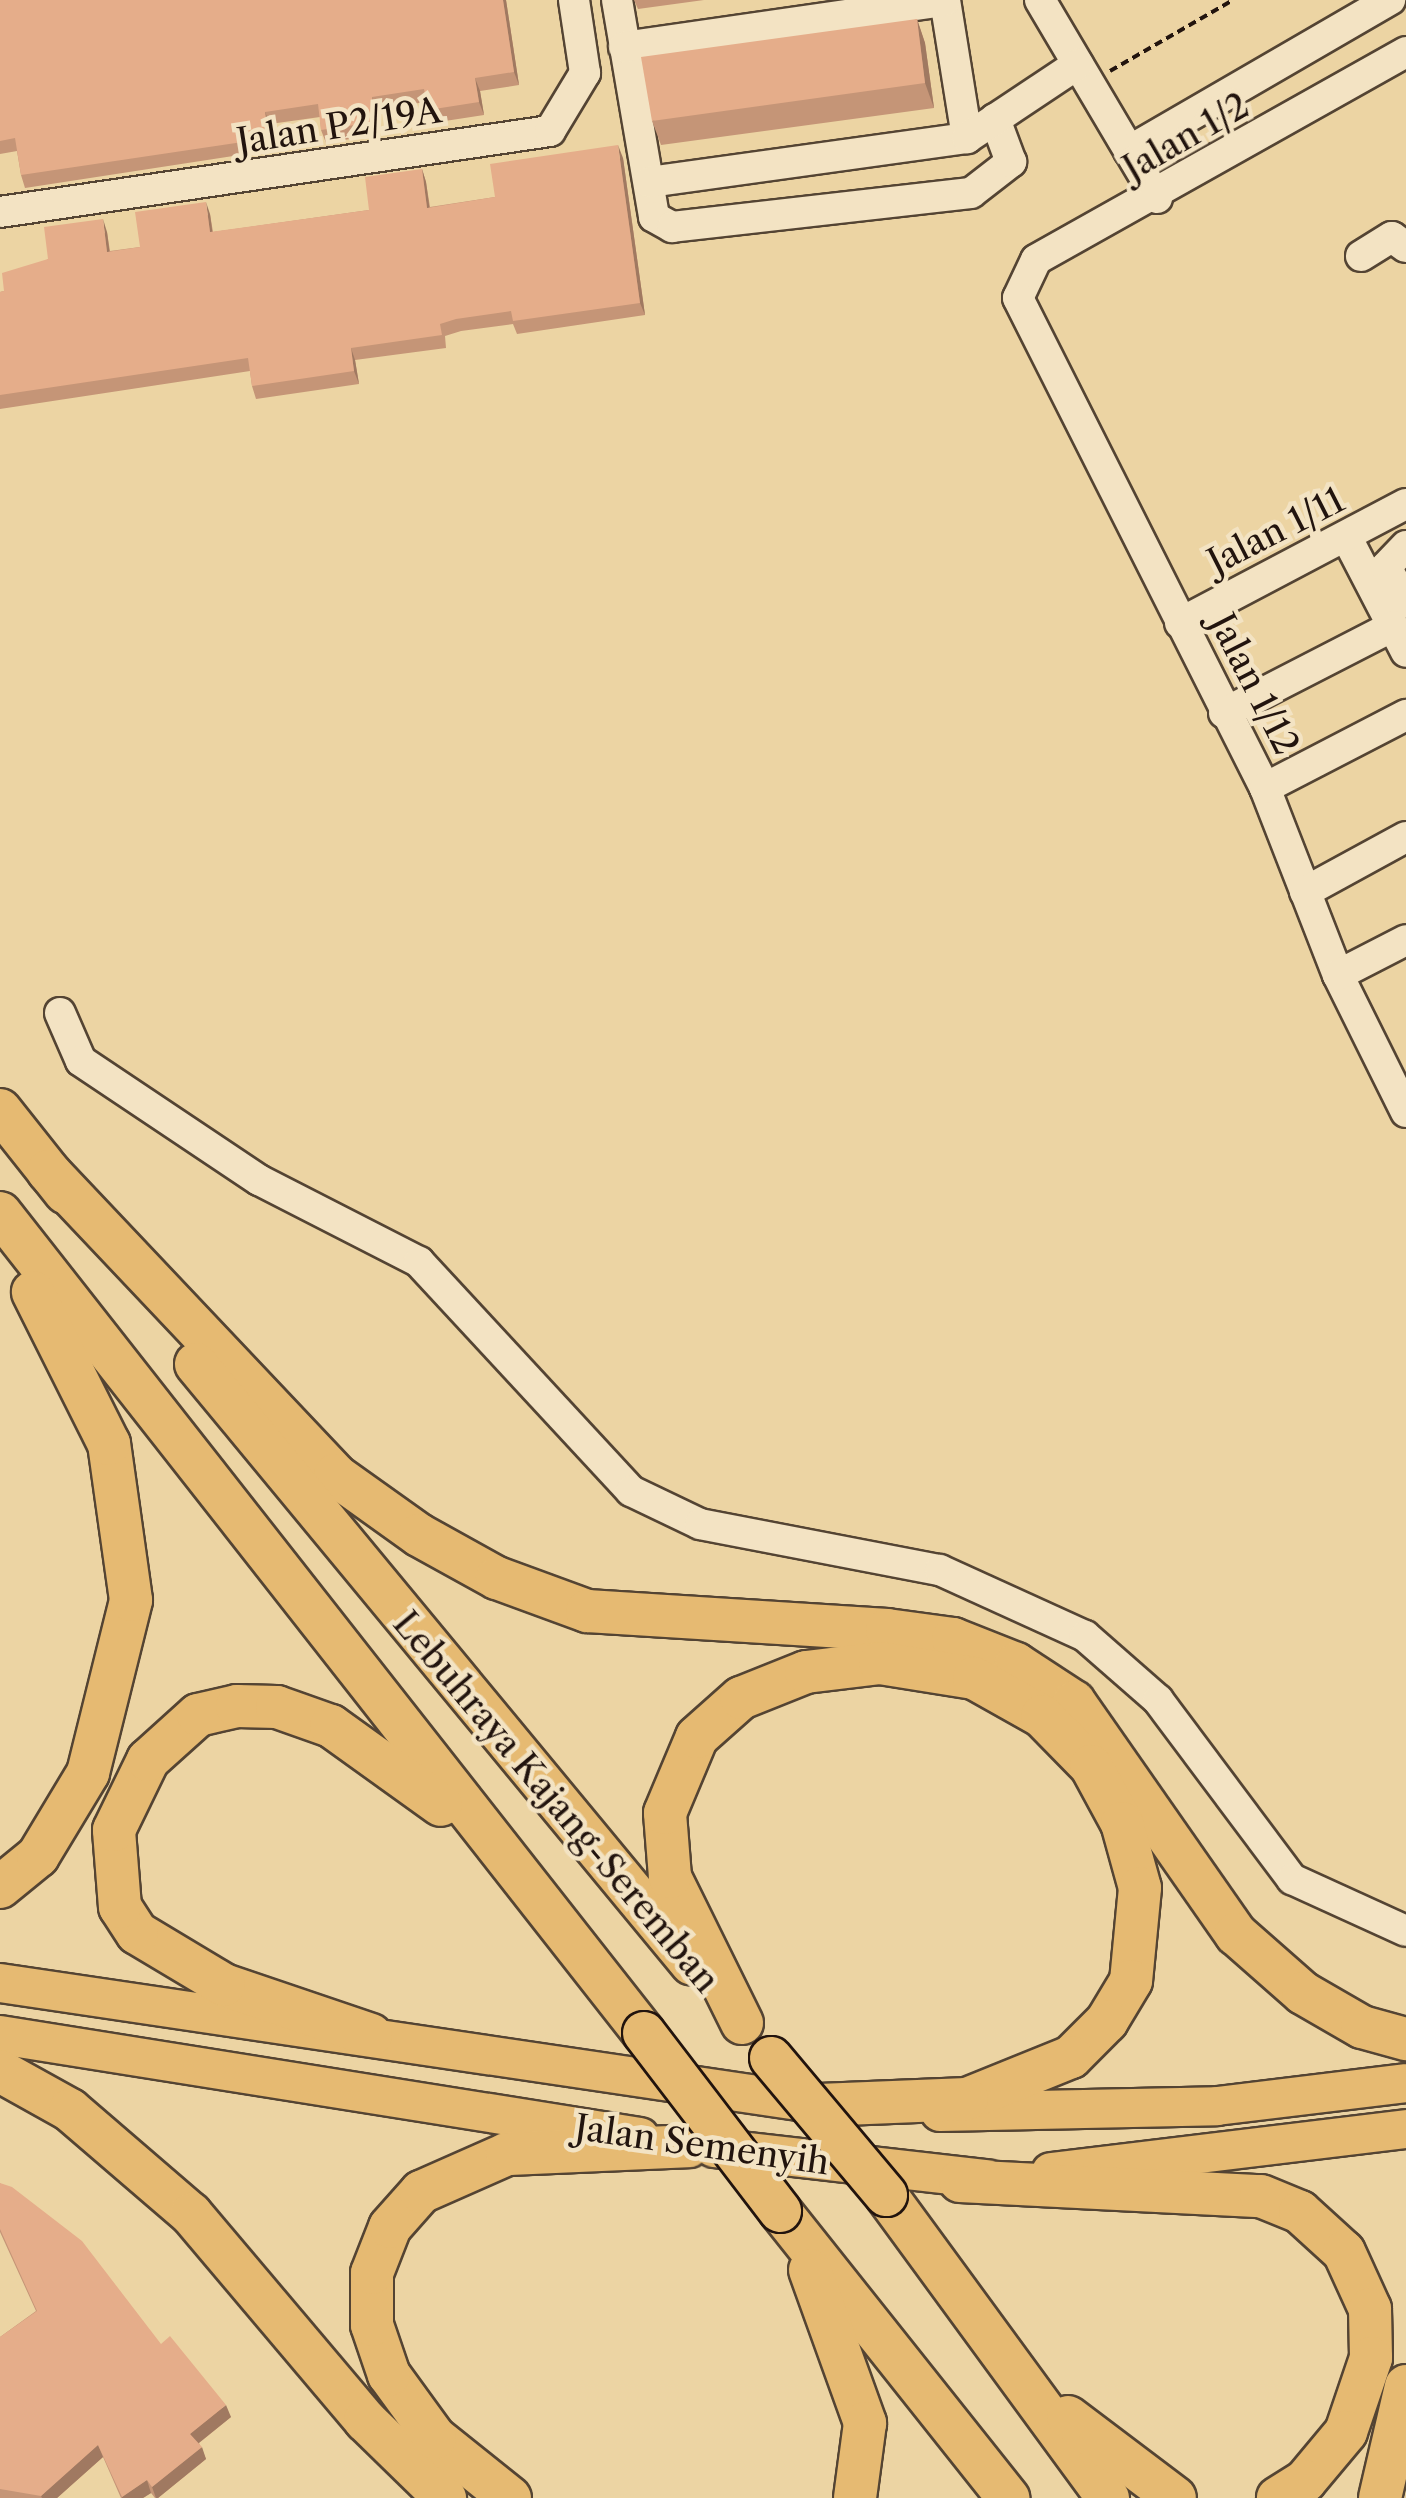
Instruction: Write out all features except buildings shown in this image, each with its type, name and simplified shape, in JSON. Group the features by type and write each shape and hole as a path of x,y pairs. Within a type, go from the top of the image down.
{"highway":[{"name":"Lebuhraya Kajang-Seremban","path":"0,1110 287,1480 886,2195 1108,2498"},
{"path":"48,1171 335,1475 419,1535 497,1578 587,1611 888,1630 953,1639 1016,1664 1074,1702 1236,1934 1303,1993 1362,2027 1406,2039"},
{"name":"Lebuhraya Kajang-Seremban","path":"0,1213 486,1838 1008,2498"},
{"path":"0,1236 77,1367 109,1444 132,1600 88,1773 38,1856 0,1888"},
{"path":"742,2024 670,1876 665,1813 696,1736 741,1698 806,1672 880,1663 974,1678 1042,1716 1091,1766 1122,1823 1140,1888 1142,1939 1107,2021 1072,2057 966,2099 819,2105"},
{"path":"371,2035 224,1985 137,1933 113,1870 114,1830 131,1787 198,1715 278,1707 366,1747 486,1838"},
{"path":"0,2071 70,2110 191,2214 365,2420 445,2498"},
{"path":"510,2498 435,2438 388,2375 372,2325 372,2273 390,2227 421,2192 506,2154 689,2146"},
{"path":"960,2181 1261,2196 1300,2212 1344,2252 1370,2309 1372,2358 1346,2432 1278,2498"},
{"path":"791,2225 865,2423 856,2498"},
{"path":"1003,2356 1175,2498"},
{"path":"1380,2498 1406,2386"}],"main road":[{"name":"Jalan Semenyih","path":"0,1984 371,2035 819,2105 958,2113 1217,2106 1406,2084"},
{"name":"Jalan Semenyih","path":"0,2035 689,2146 960,2181 1406,2129"}],"street":[{"name":"Jalan P2/19A","path":"0,212 550,131 585,73 574,0"},
{"path":"617,0 654,217 672,227 971,193 1011,162 995,119"},
{"path":"624,47 945,0 967,138"},
{"path":"1047,2 1083,73 1157,198"},
{"path":"1129,151 1381,2"},
{"name":"Jalan 1/2","path":"1018,298 1036,260 1157,198 1406,52"},
{"path":"649,182 967,138 1083,73"},
{"path":"1361,256 1392,237 1406,248"},
{"name":"Jalan 1/12","path":"1018,298 1264,788 1338,976 1394,1059 1406,1112"},
{"name":"Jalan 1/11","path":"1180,623 1348,538 1406,504"},
{"path":"1348,538 1402,627"},
{"path":"1402,627 1386,567 1406,546"},
{"path":"1224,713 1402,627"},
{"path":"1264,788 1406,715"},
{"path":"1306,892 1406,837"},
{"path":"1338,976 1406,940"},
{"path":"60,1013 80,1061 260,1180 419,1262 630,1490 700,1524 940,1570 1085,1636 1158,1700 1292,1879 1406,1931"}],"path":[{"path":"1083,73 1233,0"}]}
